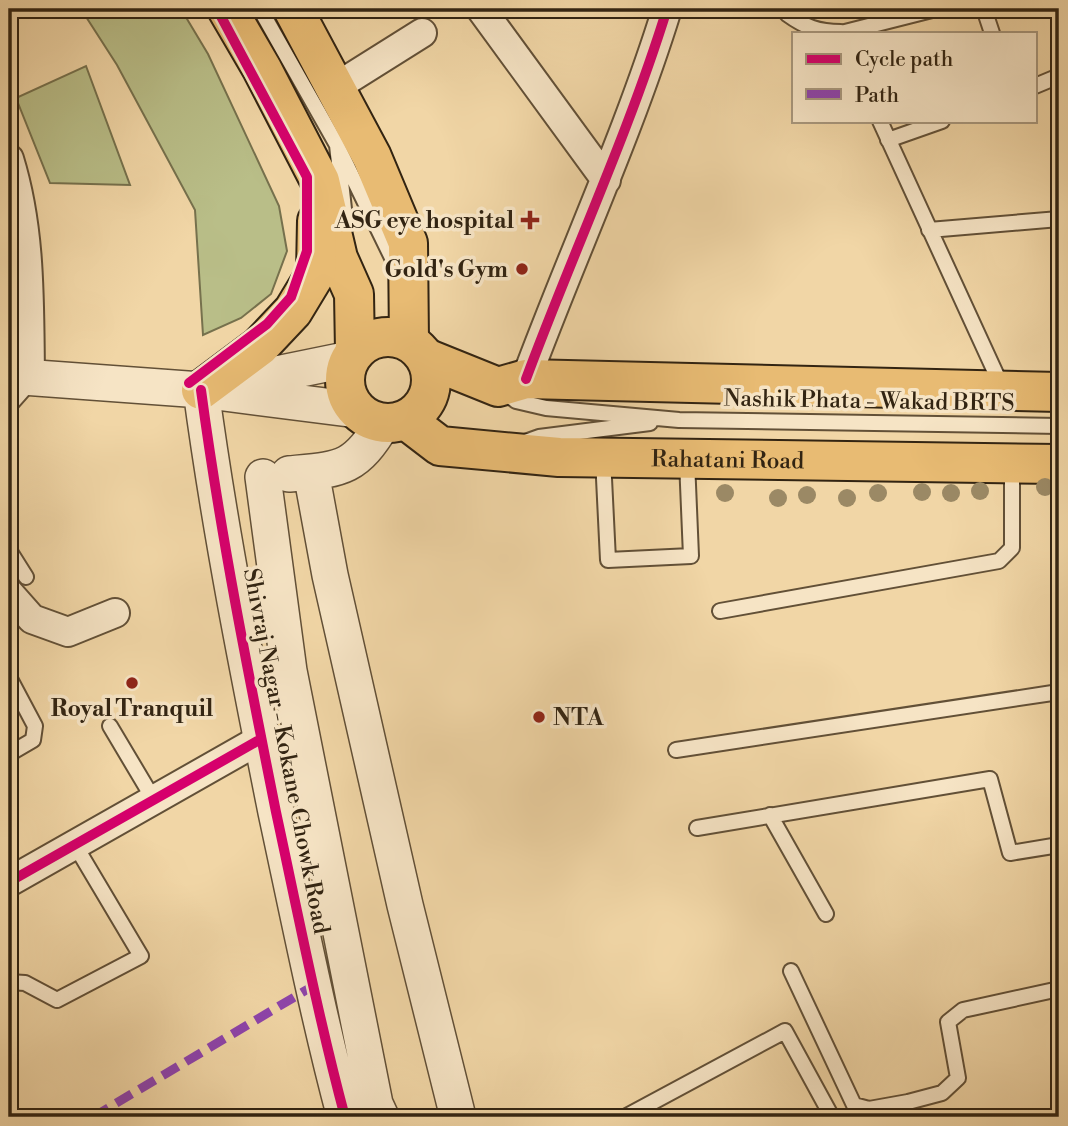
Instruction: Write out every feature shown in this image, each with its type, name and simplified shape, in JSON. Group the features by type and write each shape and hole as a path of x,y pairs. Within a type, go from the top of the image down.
{"main road":[{"path":"227,9 262,69 320,181 338,258 354,294 352,355 345,385 382,417 419,410 430,390 431,373 417,350 408,292 408,243 372,157 293,9"},
{"path":"201,390 277,331 316,273 320,181"},
{"path":"352,355 376,338 392,337 417,350 512,383 1059,392"},
{"name":"Rahatani Road","path":"382,417 440,446 559,457 603,456 682,438 1012,463 1059,464"}],"street":[{"path":"481,9 606,180"},
{"path":"512,383 563,278 606,180 641,91 667,9"},
{"path":"336,87 422,33"},
{"path":"9,159 19,191 29,273 24,376 201,390 382,417 366,450 352,463 311,472 214,484"},
{"path":"201,390 352,355"},
{"name":"Shivraj Nagar - Kokane Chowk Road","path":"201,390 214,484 261,740 321,1025 345,1117"},
{"path":"311,472 330,575 393,853 438,1045 458,1117"},
{"name":"Shivraj Nagar - Kokane Chowk Road","path":"263,477 289,671 375,1104 381,1117"},
{"path":"17,585 32,619 68,632 115,613"},
{"path":"9,882 261,740"}],"lane":[{"path":"260,9 337,145 408,292"},
{"path":"785,9 787,14 804,26 820,32"},
{"path":"845,32 936,9"},
{"path":"984,9 992,32"},
{"path":"1036,86 1059,76"},
{"path":"880,122 1004,392"},
{"path":"888,140 939,122"},
{"path":"337,145 354,294"},
{"path":"929,230 1059,219"},
{"path":"9,406 19,398 24,376"},
{"name":"Nashik Phata - Wakad BRTS","path":"512,383 516,401 682,438"},
{"name":"Nashik Phata - Wakad BRTS","path":"502,451 539,436 682,438 1059,426"},
{"path":"603,456 608,560 691,556 682,438"},
{"path":"720,611 999,561 1012,548 1012,463"},
{"path":"9,550 17,585"},
{"path":"9,677 35,726 33,740 9,754"},
{"path":"676,750 1059,692"},
{"path":"110,726 154,800"},
{"path":"697,828 990,779 1010,853 1059,845"},
{"path":"770,816 826,914"},
{"path":"9,982 25,983 57,1000 141,956 75,845"},
{"path":"791,971 854,1105 869,1109 942,1093 958,1078 948,1021 963,1010 1059,989"},
{"path":"625,1117 785,1031 832,1117"}],"green space":[{"path":"81,9 181,9 208,54 279,206 287,251 271,294 241,318 203,335 195,210 117,65"},
{"path":"86,66 130,185 50,183 16,98"}],"marked path":[{"path":"93,1117 313,986"}],"cycle path":[{"path":"189,383 267,324 291,297 307,251 307,177 217,9"},
{"path":"526,379 617,149 667,9"},
{"path":"201,390 226,549 276,812 345,1117"},
{"path":"9,882 261,739"}],"place":[{"name":"ASG eye hospital","path":"530,220"},
{"name":"Gold's Gym","path":"522,269"},
{"name":"Royal Tranquil","path":"132,683"},
{"name":"NTA","path":"539,717"}]}
